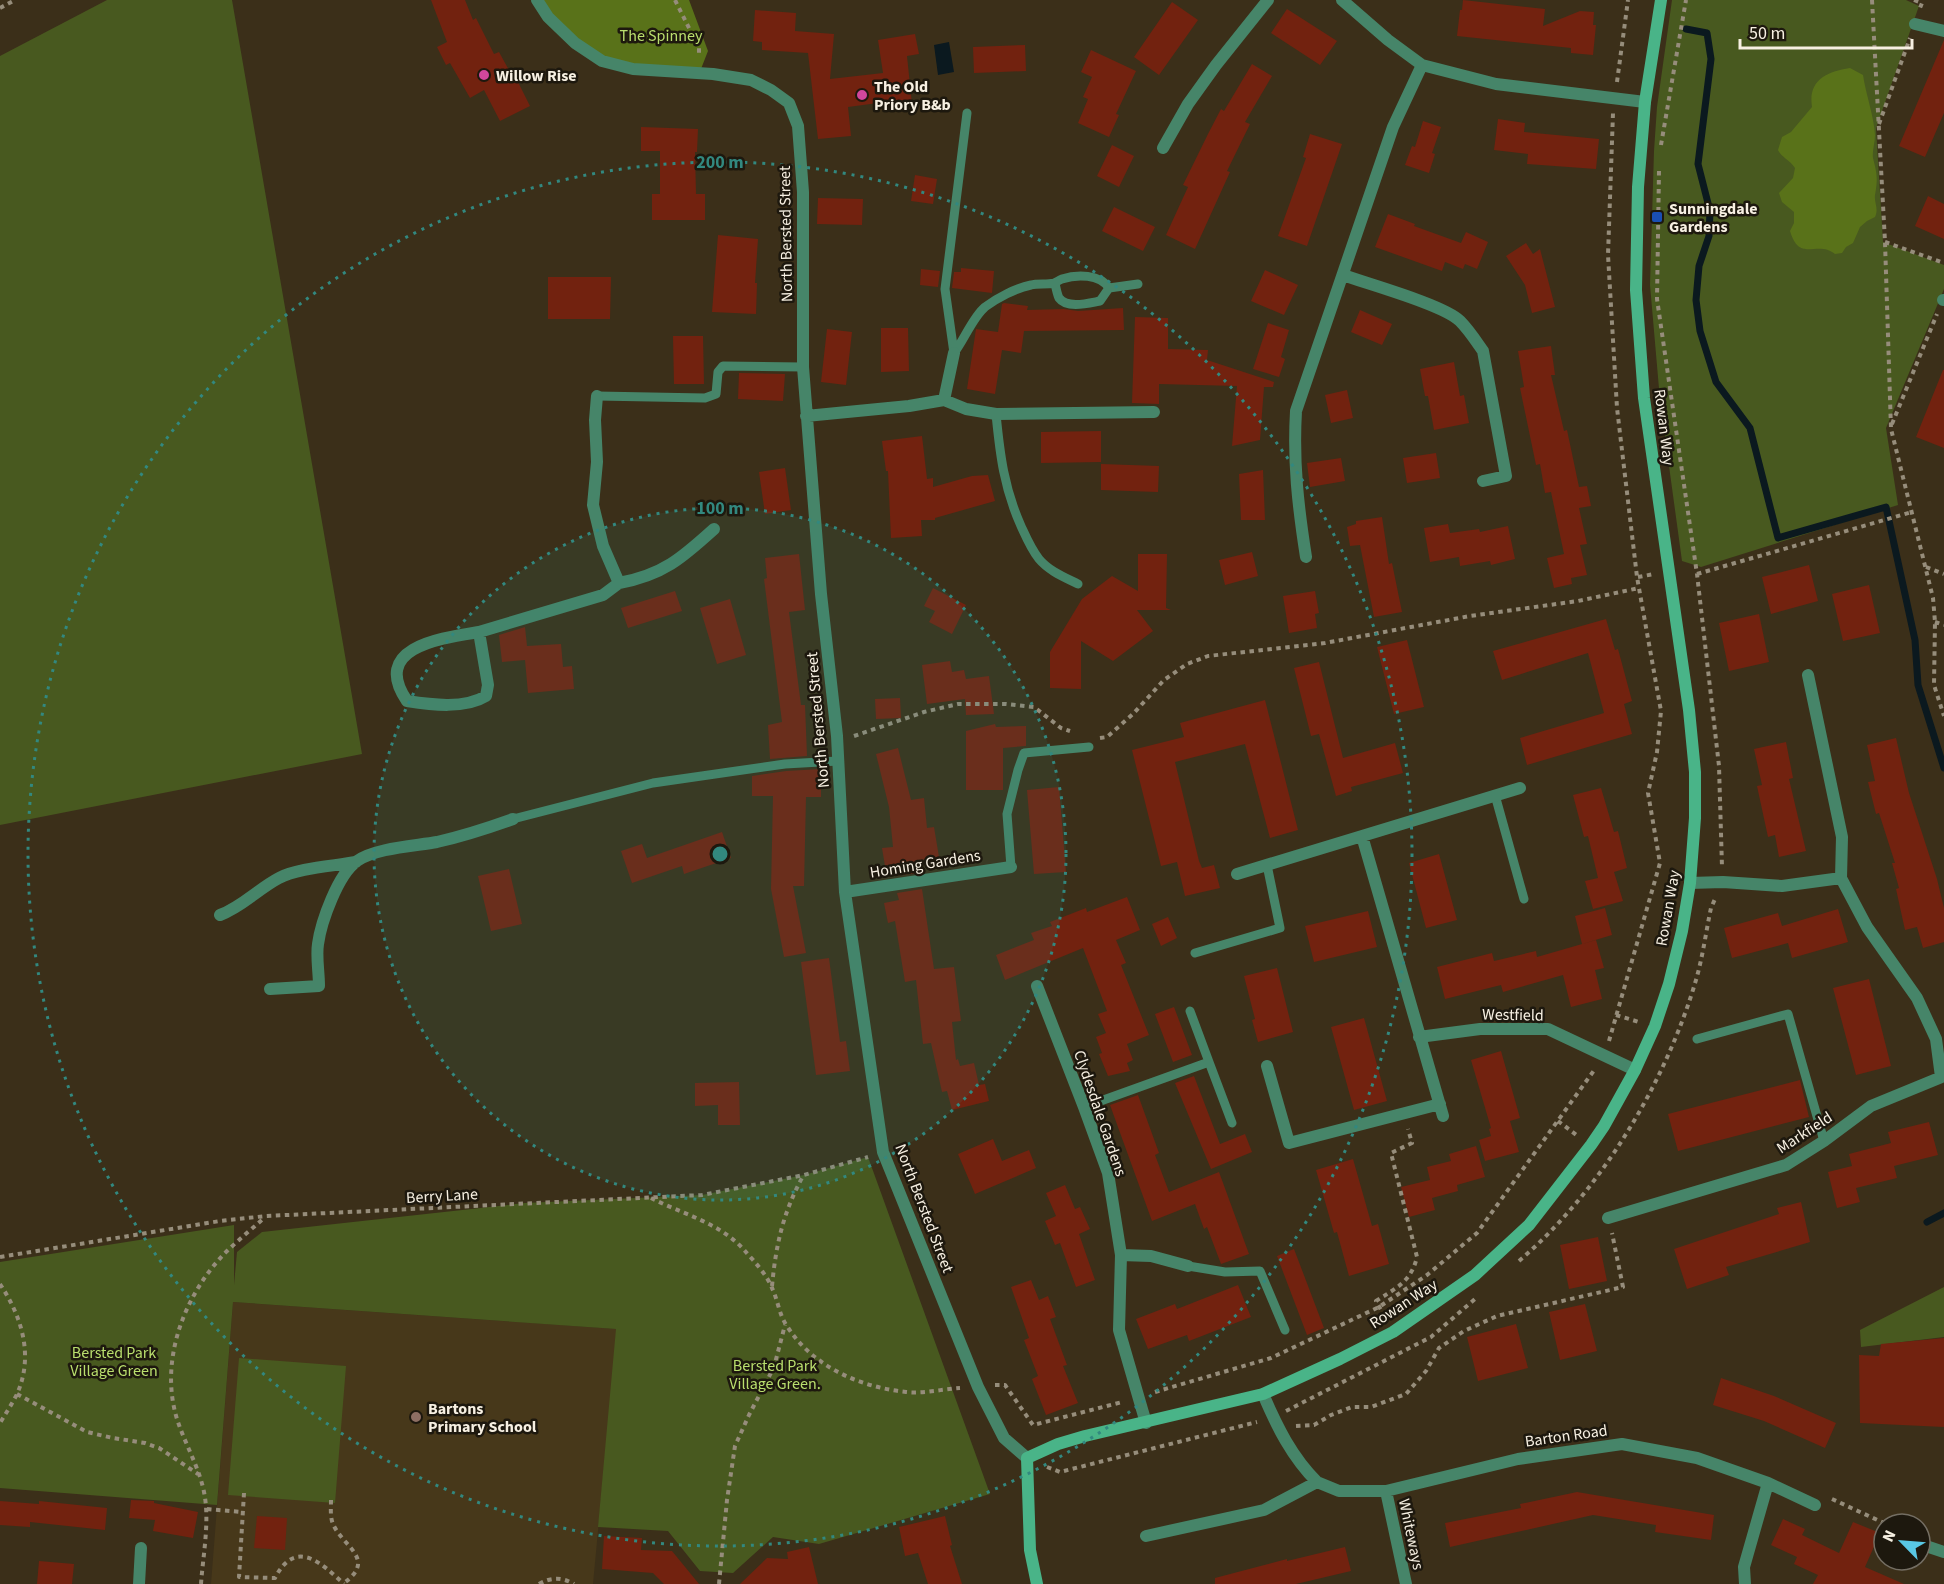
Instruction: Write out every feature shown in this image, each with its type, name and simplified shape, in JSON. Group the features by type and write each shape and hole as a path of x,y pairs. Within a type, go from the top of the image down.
{"street":[{"name":"North Bersted Street","path":"537,0 548,17 575,43 602,61 633,69 751,80 771,90 789,103 798,126 803,192 803,367 806,416 821,594 837,736 845,892 883,1152 978,1387 1004,1438 1027,1458"},
{"path":"1163,148 1188,104 1268,0"},
{"path":"1342,0 1388,40 1422,65 1496,84 1645,102"},
{"name":"Rowan Way","path":"1027,1458 1058,1444 1085,1436 1263,1394 1393,1332 1475,1275 1528,1225 1604,1126 1635,1070 1655,1026 1669,984 1682,931 1690,883 1695,818 1695,772 1689,710 1644,398 1636,290 1638,187 1645,102 1661,0"},
{"path":"1915,24 1944,31"},
{"path":"1306,557 1294,462 1296,411 1393,127 1422,65"},
{"path":"1343,276 1441,310 1459,320 1483,351 1506,476 1483,481"},
{"path":"944,400 954,353"},
{"path":"597,396 595,420 597,462 593,505 603,546 619,583"},
{"path":"806,416 909,406 944,400 966,409 996,414 1154,412"},
{"path":"478,632 488,685 486,696 475,703 425,704 407,701 400,690 397,671 402,658 417,646 438,638 478,632 603,594 619,583 639,580 668,568 714,529"},
{"name":"Markfield","path":"1608,1218 1786,1165 1824,1141 1871,1106 1943,1077 1936,1039 1917,998 1867,927 1841,878 1842,837 1808,675"},
{"path":"1237,874 1520,788"},
{"path":"220,915 233,910 281,876 356,862 374,854 470,834 513,819"},
{"path":"1267,1066 1290,1143 1404,1113 1442,1110 1362,836"},
{"path":"270,989 320,986 318,945 323,922 333,897 356,862"},
{"name":"Homing Gardens","path":"845,892 1011,867"},
{"path":"1690,883 1723,882 1782,886 1841,878"},
{"name":"Clydesdale Gardens","path":"1037,986 1108,1173 1121,1255 1119,1330 1146,1423"},
{"name":"Westfield","path":"1419,1037 1480,1029 1548,1029 1635,1070"},
{"path":"1121,1255 1151,1256 1188,1266"},
{"path":"1146,1536 1264,1510 1317,1482 1301,1466 1275,1422 1263,1394"},
{"name":"Barton Road","path":"1317,1482 1340,1491 1386,1491 1518,1459 1622,1444 1697,1458 1768,1483 1815,1505"},
{"path":"1027,1458 1030,1550 1037,1584"},
{"path":"1745,1584 1744,1567 1768,1483"},
{"name":"Whiteways","path":"1386,1491 1406,1584"},
{"path":"139,1584 141,1548"}],"lane":[{"path":"954,353 945,289 967,114"},
{"path":"954,353 967,336 976,316 986,307 1030,285 1089,277 1105,281 1109,288"},
{"path":"1055,283 1058,297 1064,303 1084,304 1100,301 1109,288 1138,284"},
{"path":"597,396 705,398 716,394 718,372 723,366 803,367"},
{"path":"996,414 1001,466 1011,503 1028,543 1039,559 1051,569 1078,584"},
{"path":"1011,867 1007,814 1024,753 1090,744"},
{"path":"513,819 653,783 785,764 838,761"},
{"path":"1495,795 1524,899"},
{"path":"1195,953 1280,928 1268,865"},
{"path":"1190,1011 1232,1123"},
{"path":"1697,1039 1788,1014 1824,1141"},
{"path":"1084,1107 1209,1062"},
{"path":"1188,1266 1225,1272 1260,1271 1285,1330"}],"path":[{"path":"0,8 15,0"},
{"path":"675,0 699,48 699,74"},
{"path":"1659,156 1686,0"},
{"path":"1872,0 1885,242 1891,425 1933,598 1934,685 1944,716"},
{"path":"1878,126 1922,3 1914,0"},
{"path":"1516,1263 1533,1249 1567,1213 1608,1160 1642,1106 1677,1035 1696,979 1711,908 1723,882 1719,766 1697,574 1657,299 1659,168"},
{"path":"1885,242 1944,263"},
{"path":"1891,425 1943,300"},
{"path":"1697,574 1912,512"},
{"path":"1925,566 1944,574"},
{"path":"1090,744 1107,737 1133,714 1164,680 1187,664 1208,656 1325,643 1470,616 1578,601 1639,588"},
{"path":"1935,622 1944,625"},
{"path":"837,736 852,736 924,712 958,704 1005,704 1034,707 1060,728 1071,732"},
{"path":"1404,1113 1412,1143 1390,1153 1417,1257 1406,1281 1376,1301 1404,1351"},
{"name":"Berry Lane","path":"0,1257 220,1221 266,1216 702,1195 804,1175 883,1152"},
{"path":"772,1287 781,1227 792,1197 804,1175"},
{"path":"651,1198 696,1216 724,1233 744,1249 772,1287 785,1324 815,1359 840,1374 872,1385 906,1392 978,1387"},
{"path":"201,1584 207,1509 199,1474 177,1417 173,1393 174,1346 186,1312 207,1275 225,1253 266,1216"},
{"path":"1275,1422 1314,1425 1352,1407 1371,1407 1406,1394 1426,1371 1439,1348 1464,1331 1497,1316 1623,1287 1608,1218"},
{"path":"0,1284 24,1333 26,1358 17,1395 0,1423"},
{"path":"1027,1458 1060,1472 1275,1422 1431,1337 1482,1293"},
{"path":"719,1584 735,1446 774,1367 785,1324"},
{"path":"17,1395 87,1432 145,1443 159,1448 199,1474"},
{"path":"244,1493 239,1576 275,1578 280,1569 290,1560 307,1556 324,1564 344,1584 353,1576 358,1565 355,1552 333,1524 330,1516 331,1500"},
{"path":"1815,1505 1819,1494 1872,1518"},
{"path":"207,1509 242,1512"},
{"path":"539,1584 546,1580 560,1578 573,1584"}],"shaded area":[{"path":"949,42 954,72 938,75 934,45"},
{"name":"Bartons Primary School","path":"233,1302 617,1329 593,1584 211,1584"}],"green space":[{"path":"107,0 232,0 362,754 0,825 0,56"},
{"name":"The Spinney","path":"537,0 689,0 708,51 699,74 602,61"},
{"path":"1672,0 1906,0 1919,6 1876,128 1883,242 1944,265 1944,289 1886,428 1898,505 1701,567 1682,561 1660,400 1650,285 1657,107"},
{"path":"1850,68 1863,75 1873,120 1875,135 1873,155 1877,176 1876,214 1860,227 1853,243 1842,253 1835,254 1822,249 1804,249 1794,241 1790,231 1794,223 1794,212 1782,202 1779,193 1793,178 1795,168 1778,150 1782,137 1791,132 1812,107 1813,90 1820,79 1833,72"},
{"name":"Bersted Park Village Green.","path":"868,1157 990,1494 819,1544 773,1537 733,1573 700,1571 668,1531 598,1527 616,1329 233,1302 217,1505 0,1488 0,1262 234,1225 234,1285 237,1252 262,1232 525,1203 702,1195 804,1175"},
{"path":"1944,1287 1944,1337 1861,1347 1860,1330"},
{"path":"239,1358 346,1366 335,1503 228,1495"}],"building":[{"path":"431,0 465,0 473,20 476,18 494,54 499,52 530,106 500,121 484,90 470,98 450,63 446,65 437,47 447,42"},
{"path":"1463,0 1545,9 1543,26 1580,11 1594,12 1593,25 1596,25 1593,55 1571,53 1571,48 1457,36"},
{"path":"1172,2 1198,20 1159,75 1134,57"},
{"path":"1287,9 1337,41 1320,65 1271,33"},
{"path":"755,10 796,13 795,31 834,34 830,79 883,73 878,40 915,34 919,54 907,56 912,104 894,107 893,101 848,107 851,136 818,139 808,53 762,50 762,42 753,41"},
{"path":"1944,40 1944,113 1925,157 1899,146"},
{"path":"1025,45 1026,71 974,73 973,47"},
{"path":"1091,50 1136,71 1116,114 1119,115 1109,137 1078,123 1088,99 1083,97 1092,77 1081,72"},
{"path":"1252,64 1272,76 1245,122 1250,124 1227,171 1230,172 1195,249 1166,235 1188,187 1183,185 1208,134 1221,109 1224,111"},
{"path":"1498,119 1525,123 1524,132 1599,139 1596,169 1527,164 1528,154 1494,150"},
{"path":"1423,121 1441,127 1432,153 1435,154 1429,173 1405,165 1412,146 1415,147"},
{"path":"641,127 698,129 697,152 695,152 696,194 705,194 705,220 652,220 652,194 660,194 660,151 641,151"},
{"path":"1310,134 1342,144 1307,246 1278,236 1306,158 1303,157"},
{"path":"1112,145 1134,156 1119,187 1097,176"},
{"path":"915,175 937,179 933,204 911,201"},
{"path":"1928,196 1944,204 1944,239 1915,226"},
{"path":"818,198 863,199 862,225 817,224"},
{"path":"1114,207 1155,227 1143,251 1102,231"},
{"path":"1388,214 1461,243 1466,232 1488,242 1477,269 1465,264 1463,269 1445,262 1442,271 1375,247"},
{"path":"718,235 758,239 755,283 757,283 756,314 712,312"},
{"path":"1526,243 1533,254 1540,249 1555,307 1532,313 1525,285 1506,256"},
{"path":"961,268 994,271 992,293 952,288 954,272 961,272"},
{"path":"921,269 940,271 938,287 920,285"},
{"path":"1265,270 1298,285 1284,315 1251,301"},
{"path":"548,277 611,277 610,319 548,319"},
{"path":"1004,303 1028,306 1027,310 1078,311 1123,308 1124,330 1024,331 1021,353 1002,350 995,394 967,389 976,329 998,332"},
{"path":"1360,310 1392,324 1382,345 1351,332"},
{"path":"1135,317 1168,318 1168,349 1208,350 1207,360 1274,382 1273,387 1264,387 1260,440 1232,446 1237,386 1159,384 1159,404 1132,403"},
{"path":"1268,323 1289,330 1281,357 1285,359 1279,377 1253,369"},
{"path":"881,328 908,328 909,371 881,372"},
{"path":"827,329 852,332 846,385 821,382"},
{"path":"673,336 703,336 704,384 674,384"},
{"path":"1551,346 1555,375 1551,375 1564,431 1567,430 1579,487 1587,486 1591,506 1579,508 1587,544 1580,545 1587,575 1571,578 1572,584 1554,588 1547,558 1564,554 1551,492 1545,493 1540,464 1536,465 1520,388 1524,387 1518,351"},
{"path":"1454,362 1460,396 1464,395 1469,423 1434,430 1420,369"},
{"path":"1944,370 1944,448 1916,437"},
{"path":"739,373 785,374 783,401 738,399"},
{"path":"1347,390 1353,418 1331,423 1325,395"},
{"path":"1101,431 1101,462 1041,463 1041,432"},
{"path":"922,436 927,479 933,478 933,487 972,476 988,475 995,501 935,518 935,520 921,520 922,536 891,538 888,471 886,471 882,441"},
{"path":"1436,453 1440,478 1407,483 1403,458"},
{"path":"1341,458 1345,481 1310,487 1307,463"},
{"path":"1101,464 1159,466 1158,492 1101,490"},
{"path":"785,468 791,510 765,514 759,472"},
{"path":"1263,470 1265,520 1241,520 1239,474"},
{"path":"1382,517 1389,564 1392,563 1402,612 1374,617 1360,545 1350,546 1347,527 1356,524 1356,521"},
{"path":"1448,524 1450,533 1479,529 1480,532 1508,526 1515,559 1491,565 1490,561 1460,566 1459,557 1430,562 1424,528"},
{"path":"1252,552 1258,576 1225,585 1219,560"},
{"path":"799,554 805,610 789,612 801,705 805,705 807,756 770,759 768,725 782,722 764,579 767,578 765,558"},
{"path":"1138,554 1167,554 1166,608 1171,610 1137,610 1153,631 1113,661 1081,641 1081,689 1050,688 1050,652 1082,599 1112,576 1138,591"},
{"path":"1809,565 1818,601 1771,614 1762,577"},
{"path":"1869,585 1880,633 1843,641 1832,594"},
{"path":"933,588 966,605 952,634 929,622 935,611 924,606"},
{"path":"675,591 682,611 628,628 621,608"},
{"path":"1315,591 1319,613 1315,614 1317,628 1289,633 1283,596"},
{"path":"730,599 746,655 717,664 700,608"},
{"path":"1759,614 1769,662 1729,671 1719,623"},
{"path":"1606,619 1615,650 1618,649 1632,701 1624,704 1632,734 1527,765 1520,738 1604,713 1588,653 1502,680 1493,651"},
{"path":"525,627 527,646 561,644 563,667 572,666 574,689 528,693 525,660 502,662 499,635"},
{"path":"1407,640 1424,707 1394,714 1377,647"},
{"path":"950,661 952,672 964,670 966,679 989,676 994,714 966,715 965,699 927,704 922,665"},
{"path":"1319,662 1343,758 1395,743 1403,773 1351,787 1352,791 1336,796 1319,734 1311,736 1294,668"},
{"path":"900,698 901,718 876,719 875,699"},
{"path":"1265,700 1298,830 1270,838 1245,744 1175,762 1199,861 1202,868 1214,865 1220,888 1185,896 1177,862 1161,866 1132,750 1184,737 1180,723"},
{"path":"995,724 996,727 1026,726 1026,746 1003,748 1003,790 966,790 966,731"},
{"path":"1896,738 1909,793 1944,908 1944,942 1923,948 1917,927 1905,930 1896,889 1899,888 1892,863 1895,863 1879,813 1876,814 1868,782 1875,781 1867,745"},
{"path":"1786,742 1793,778 1789,779 1806,851 1779,857 1775,835 1768,837 1757,786 1762,785 1754,749"},
{"path":"898,748 911,800 924,798 927,828 934,827 939,857 916,861 919,873 893,876 890,865 885,866 882,848 893,847 889,807 876,754"},
{"path":"821,769 821,797 806,797 804,886 793,886 806,953 784,957 771,889 773,796 752,796 752,776"},
{"path":"1059,787 1066,872 1034,874 1027,790"},
{"path":"1601,788 1614,832 1618,831 1627,868 1614,872 1623,901 1593,909 1585,881 1598,878 1588,836 1584,837 1573,795"},
{"path":"722,832 731,858 684,874 682,866 632,883 621,851 642,844 647,858"},
{"path":"1439,854 1457,920 1426,928 1409,863"},
{"path":"509,869 522,924 491,931 478,876"},
{"path":"922,889 934,969 954,967 961,1021 952,1022 956,1060 958,1059 960,1066 974,1063 979,1085 985,1084 989,1101 952,1110 947,1091 942,1092 931,1043 923,1044 916,980 905,982 895,921 888,923 884,903 899,900 897,893"},
{"path":"1127,897 1140,930 1116,940 1126,963 1121,965 1149,1035 1127,1044 1133,1060 1127,1063 1130,1071 1108,1076 1099,1054 1102,1053 1096,1037 1106,1033 1098,1014 1107,1011 1083,948 1005,980 996,955 1034,940 1031,933 1052,926 1050,922 1086,908 1087,912"},
{"path":"1605,908 1612,935 1582,944 1575,916"},
{"path":"1838,909 1848,942 1792,958 1788,943 1732,958 1724,928 1778,913 1782,926"},
{"path":"1368,911 1377,947 1314,962 1305,926"},
{"path":"1168,917 1177,938 1161,946 1152,924"},
{"path":"1596,940 1604,968 1595,970 1602,999 1571,1007 1563,975 1503,992 1501,985 1445,999 1437,967 1492,953 1494,961 1536,951 1537,957"},
{"path":"829,958 840,1042 846,1041 850,1071 816,1075 801,962"},
{"path":"1277,968 1293,1032 1258,1042 1252,1020 1255,1019 1244,976"},
{"path":"1869,979 1891,1066 1856,1075 1833,988"},
{"path":"1174,1007 1192,1055 1173,1062 1155,1014"},
{"path":"1364,1018 1387,1101 1354,1110 1331,1027"},
{"path":"1501,1051 1520,1118 1510,1121 1519,1152 1485,1161 1479,1140 1491,1136 1489,1129 1491,1128 1471,1060"},
{"path":"1194,1076 1220,1144 1245,1134 1252,1152 1211,1169 1175,1083"},
{"path":"1800,1080 1809,1117 1678,1151 1668,1114"},
{"path":"739,1082 740,1125 718,1125 718,1105 695,1106 695,1083"},
{"path":"1138,1095 1159,1153 1155,1155 1169,1192 1219,1172 1249,1254 1221,1264 1207,1227 1204,1229 1195,1204 1152,1221 1110,1105"},
{"path":"1929,1122 1938,1155 1894,1166 1897,1178 1856,1188 1860,1202 1837,1208 1828,1172 1852,1166 1849,1154 1891,1143 1888,1132"},
{"path":"993,1139 1002,1161 1029,1150 1036,1168 975,1194 958,1154"},
{"path":"1476,1146 1485,1177 1457,1185 1458,1191 1432,1198 1435,1210 1409,1217 1401,1187 1430,1180 1427,1167 1451,1161 1449,1154"},
{"path":"1353,1159 1372,1226 1378,1224 1389,1264 1349,1276 1316,1170"},
{"path":"1065,1185 1075,1209 1080,1207 1090,1229 1079,1234 1095,1280 1076,1287 1060,1243 1055,1245 1045,1221 1056,1216 1046,1193"},
{"path":"1801,1202 1810,1242 1726,1267 1729,1275 1687,1289 1674,1249 1779,1214 1777,1208"},
{"path":"1598,1237 1607,1281 1569,1289 1560,1245"},
{"path":"1294,1249 1324,1328 1307,1335 1277,1256"},
{"path":"1031,1280 1039,1300 1048,1296 1056,1317 1050,1319 1067,1365 1063,1366 1078,1403 1046,1415 1032,1379 1038,1376 1024,1340 1029,1338 1011,1287"},
{"path":"1238,1285 1251,1317 1189,1341 1187,1335 1148,1349 1136,1319 1175,1304 1177,1309"},
{"path":"1585,1304 1597,1351 1560,1360 1549,1312"},
{"path":"1516,1324 1528,1368 1478,1381 1467,1337"},
{"path":"1944,1338 1944,1427 1860,1423 1859,1355 1879,1356 1881,1344"},
{"path":"1721,1378 1774,1396 1836,1423 1825,1448 1764,1421 1713,1405"},
{"path":"1577,1492 1714,1515 1711,1540 1655,1532 1656,1525 1593,1515 1450,1547 1445,1523 1521,1508 1520,1504"},
{"path":"131,1500 154,1501 154,1503 198,1512 193,1538 153,1531 155,1520 129,1518"},
{"path":"0,1501 39,1504 39,1501 107,1508 105,1530 30,1522 30,1527 0,1525"},
{"path":"257,1516 287,1518 285,1550 254,1548"},
{"path":"945,1516 952,1545 950,1546 962,1584 928,1584 918,1553 905,1556 899,1527"},
{"path":"1783,1519 1805,1529 1802,1535 1839,1553 1853,1522 1872,1530 1872,1551 1865,1567 1904,1584 1813,1584 1818,1575 1794,1564 1797,1557 1771,1545"},
{"path":"604,1536 642,1538 641,1550 672,1551 699,1584 664,1584 653,1573 602,1569"},
{"path":"809,1547 818,1584 740,1584 767,1558 788,1559 787,1552"},
{"path":"1345,1547 1351,1571 1296,1584 1215,1584 1215,1578"},
{"path":"39,1561 74,1564 72,1584 37,1584"}],"waterway":[{"path":"1686,29 1707,33 1711,59 1698,164 1710,211 1709,236 1699,266 1696,300 1700,331 1716,382 1750,428 1778,538 1886,507 1915,640 1918,685 1944,768"},
{"path":"1927,1222 1944,1213"}],"place":[{"name":"Willow Rise","path":"484,75"},
{"name":"The Old Priory B&b","path":"862,95"},
{"name":"Sunningdale Gardens","path":"1657,217"},
{"name":"Bartons Primary School","path":"416,1417"}],"park label":[{"name":"Bersted Park Village Green","path":"114,1361"}]}
